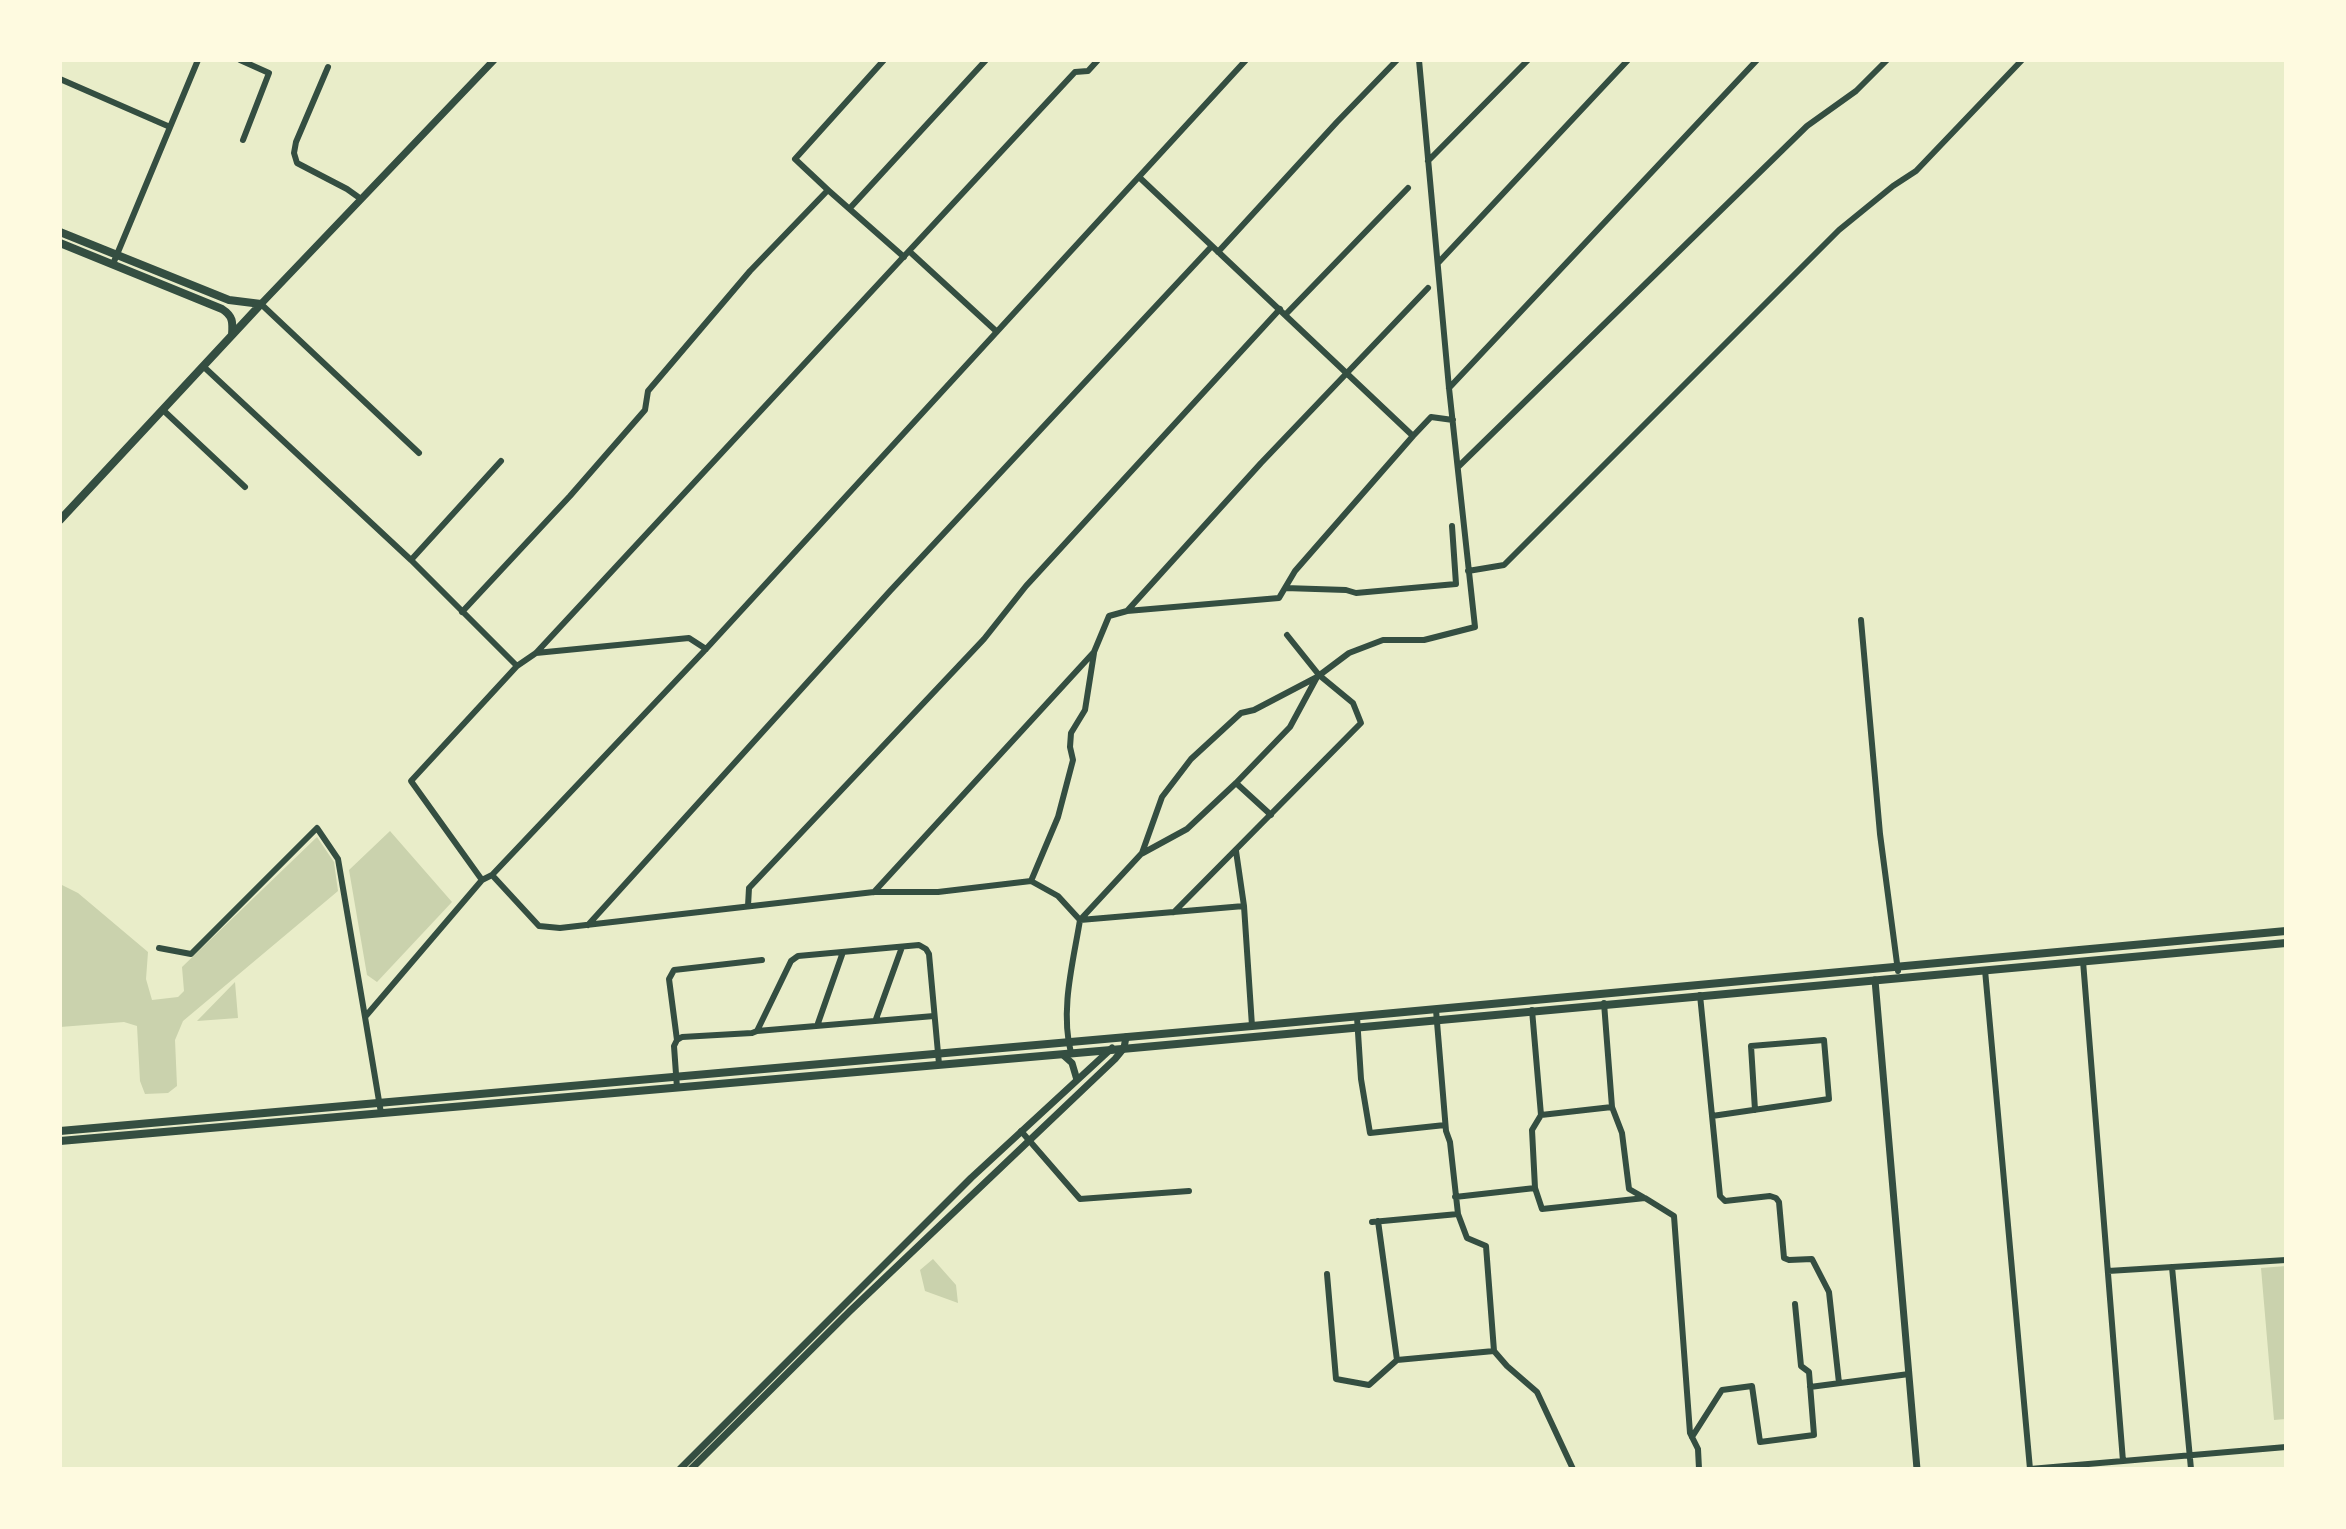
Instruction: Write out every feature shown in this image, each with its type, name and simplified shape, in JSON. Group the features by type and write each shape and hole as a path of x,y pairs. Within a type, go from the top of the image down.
{"main road":[{"path":"60,232 228,299 261,304"},
{"path":"60,243 223,309 233,321 232,335"},
{"path":"223,309 228,299"},
{"path":"60,520 261,304"},
{"path":"60,1131 677,1088 1111,1050 1358,1027 1436,1014 1898,966 2286,931"},
{"path":"60,1141 937,1053 1357,1017 1532,1010 2286,943"}],"street":[{"path":"113,264 198,60"},
{"path":"240,60 269,73 243,140"},
{"path":"419,453 261,304 494,60"},
{"path":"884,60 795,159 996,331"},
{"path":"850,208 986,60"},
{"path":"482,880 411,781 517,666 536,653 1075,72 1088,71 1098,60"},
{"path":"365,1017 482,880 492,875 706,649 1246,60"},
{"path":"1218,252 1397,60"},
{"path":"1142,853 1162,797 1191,759 1241,713 1254,710 1318,676 1349,653 1383,640 1424,640 1475,627 1419,60"},
{"path":"1428,161 1528,60"},
{"path":"1438,263 1628,60"},
{"path":"1449,388 1757,60"},
{"path":"1458,467 1807,126 1856,91 1887,60"},
{"path":"1468,571 1504,565 1839,230 1916,171 2022,60"},
{"path":"328,67 294,153 297,163 361,199"},
{"path":"60,79 170,127"},
{"path":"1139,177 1413,436"},
{"path":"748,906 749,888 984,639 1047,563 1283,311 1408,188"},
{"path":"462,612 645,410 648,391 750,271 828,190"},
{"path":"588,925 890,591 1211,247"},
{"path":"1127,611 1428,288"},
{"path":"204,367 411,560 517,666"},
{"path":"163,410 245,487"},
{"path":"1031,881 1058,817 1073,760 1071,733 1085,710 1094,652 1109,616 1127,611 1279,598 1295,571 1431,417 1453,420"},
{"path":"411,560 501,461"},
{"path":"1285,588 1356,593 1456,584 1452,526"},
{"path":"1861,620 1880,834 1899,978"},
{"path":"1174,912 1361,723 1353,703 1318,676 1287,635"},
{"path":"536,653 689,638 706,649"},
{"path":"874,892 1094,652"},
{"path":"1071,1053 1067,1030 1070,982 1080,920 1142,853 1187,829 1236,783 1290,727 1318,676"},
{"path":"1236,783 1271,815"},
{"path":"159,948 191,954 317,828 338,859 380,1108"},
{"path":"1236,851 1244,906 1252,1026"},
{"path":"492,875 539,926 560,928 874,892 938,892 1031,881 1058,896 1080,920"},
{"path":"1080,920 1244,906"},
{"path":"757,1031 791,961 798,956 919,945 929,954 939,1064"},
{"path":"876,1019 902,947"},
{"path":"817,1026 843,952"},
{"path":"677,1040 669,979 674,970 762,960"},
{"path":"2083,961 2123,1461"},
{"path":"1985,970 2030,1469 2089,1467 2123,1461 2286,1447"},
{"path":"1875,980 1917,1469"},
{"path":"1700,995 1720,1196 1725,1201 1776,1198 1779,1202 1784,1258 1812,1259 1829,1292 1839,1383"},
{"path":"1604,1003 1612,1107 1622,1133 1629,1189 1674,1216 1692,1437 1698,1449 1699,1469"},
{"path":"1532,1010 1541,1115 1532,1130 1535,1188 1542,1209 1645,1198"},
{"path":"1436,1014 1445,1125 1450,1142 1455,1197 1467,1238 1486,1246 1494,1351 1537,1392 1573,1469"},
{"path":"677,1088 674,1046 682,1037 934,1016"},
{"path":"1357,1017 1361,1079 1370,1133 1445,1125"},
{"path":"691,1469 850,1311 1115,1059 1124,1048 1126,1037"},
{"path":"680,1469 1021,1131 1111,1050 1115,1038"},
{"path":"1712,1116 1755,1110 1829,1099 1824,1040 1751,1046 1755,1110"},
{"path":"1061,1054 1072,1063 1077,1080"},
{"path":"1541,1115 1612,1107"},
{"path":"1021,1131 1080,1199 1189,1191"},
{"path":"1455,1197 1535,1188"},
{"path":"1397,1360 1375,1222 1458,1214"},
{"path":"2108,1271 2286,1260"},
{"path":"2172,1267 2191,1469"},
{"path":"1327,1274 1336,1379 1369,1385 1397,1360 1494,1351"},
{"path":"1692,1437 1722,1390 1752,1386 1760,1442 1814,1435 1809,1372 1801,1366 1795,1304"},
{"path":"1810,1387 1909,1374"}],"green space":[{"path":"390,831 452,902 377,982 367,975 349,870"},
{"path":"317,837 334,862 338,891 183,1021 175,1040 177,1086 168,1093 145,1094 140,1081 137,1026 124,1022 60,1027 60,884 78,893 148,952 146,979 152,1000 178,997 184,991 182,967"},
{"path":"235,982 238,1018 197,1021"},
{"path":"933,1259 956,1285 958,1303 925,1291 920,1270"},
{"path":"2286,1266 2286,1419 2274,1420 2261,1268"}]}
